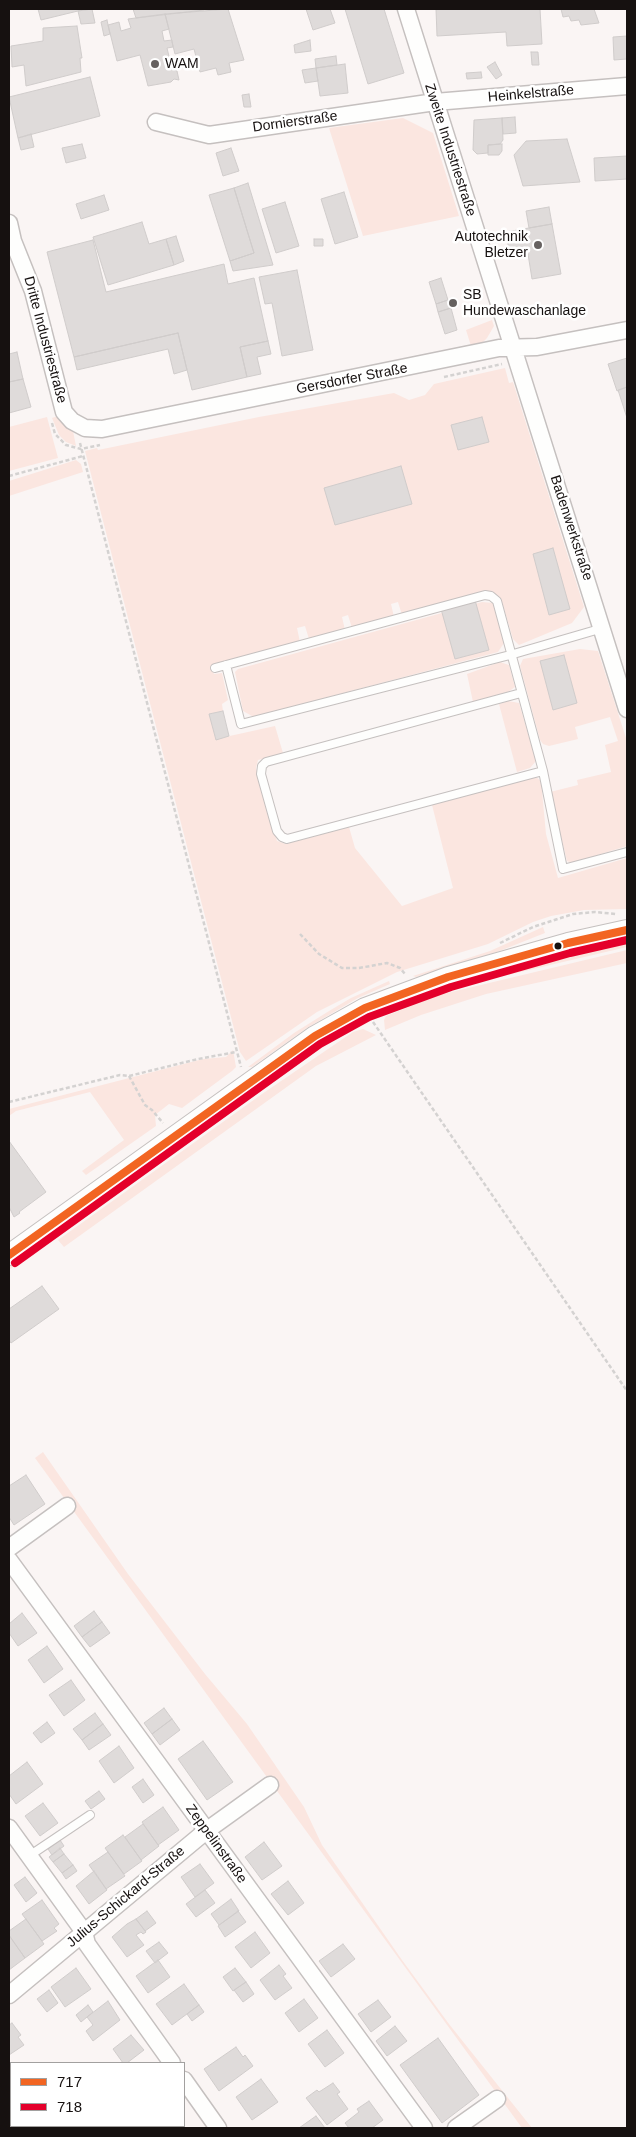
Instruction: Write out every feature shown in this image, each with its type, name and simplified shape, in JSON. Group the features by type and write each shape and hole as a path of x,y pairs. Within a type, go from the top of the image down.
{"street":[{"name":"Zweite Industriestraße","path":"406,9 513,348"},
{"name":"Heinkelstraße","path":"435,102 627,86"},
{"name":"Dornierstraße","path":"156,122 209,135 435,102"},
{"name":"Dritte Industriestraße","path":"9,223 13,241 33,292 64,412 77,424"},
{"name":"Gersdorfer Straße","path":"77,424 85,428 102,429 490,350 537,347 627,330"},
{"name":"Badenwerkstraße","path":"513,348 603,628 627,709"},
{"path":"9,1255 315,1036 365,1008 414,988 568,943 625,921"},
{"path":"9,1548 67,1506"},
{"name":"Zeppelinstraße","path":"9,1560 424,2128"},
{"name":"Julius-Schickard-Straße","path":"9,1995 206,1830 270,1784"},
{"path":"9,1828 84,1932 87,1944 171,2062"},
{"path":"185,2081 218,2128"},
{"path":"456,2128 497,2099"}],"lane":[{"path":"215,668 485,595 491,596 497,602 543,771 562,869 627,852"},
{"path":"226,665 241,724 510,655 603,628"},
{"path":"521,693 266,762 261,769 277,831 282,837 288,838 543,771"},
{"path":"29,1856 90,1815"}],"path":[{"path":"443,377 501,366 513,348"},
{"path":"50,417 55,434 66,445 81,449 105,444"},
{"path":"9,476 83,456 239,1062"},
{"path":"545,924 573,916 625,921"},
{"path":"300,934 319,954 342,968 359,968 387,963 400,968 410,979 414,988"},
{"path":"371,1020 627,1391"},
{"path":"9,1102 120,1075 129,1076 198,1059 237,1052"},
{"path":"129,1076 145,1105 152,1110 163,1124"}],"shaded area":[{"path":"403,118 433,133 459,216 363,236 329,128"},
{"path":"492,320 494,326 487,338 481,344 471,346 466,330"},
{"path":"505,368 509,383 513,382 584,607 572,623 519,645 513,639 501,599 496,595 402,615 398,602 391,604 394,617 352,628 348,615 342,617 345,630 309,639 305,626 297,628 300,642 211,666 214,674 222,673 228,700 222,704 223,711 210,714 216,739 275,726 283,753 258,760 256,768 277,841 286,844 349,827 355,848 402,906 453,888 432,805 536,777 541,781 546,834 558,878 627,858 627,909 584,910 551,916 533,922 488,944 397,972 317,1012 246,1061 240,1052 85,451 394,393 409,400 425,395 434,384"},
{"path":"58,416 73,431 76,446 66,442 59,435 52,418"},
{"path":"47,417 58,458 9,471 9,427"},
{"path":"76,460 81,464 83,472 9,496 9,481"},
{"path":"482,602 493,603 504,643 498,652 257,716 252,716 243,711 235,672 238,669"},
{"path":"580,649 598,651 627,741 627,846 572,863 567,861 550,792 578,785 577,780 611,772 605,745 618,741 610,717 575,727 578,739 549,746 543,744 540,740 520,666 523,659"},
{"path":"500,662 509,665 515,687 508,692 473,702 467,674"},
{"path":"508,701 519,703 536,761 530,768 517,772 499,704"},
{"path":"543,927 545,933 497,952 416,977 413,976 490,951"},
{"path":"627,943 627,947 448,989 387,1011 386,1008 445,986"},
{"path":"627,950 627,963 486,994 421,1015 385,1030 384,1020 386,1016 439,995"},
{"path":"389,981 390,984 358,998 307,1028 252,1067 248,1067 294,1033 329,1011 351,998"},
{"path":"363,1029 376,1035 316,1066 64,1247 58,1240 262,1094 353,1032"},
{"path":"233,1050 236,1067 232,1071 182,1108 169,1104 155,1115 156,1126 86,1175 82,1171 124,1140 90,1092 16,1111 9,1116 9,1109 203,1059 226,1057"},
{"path":"233,1108 235,1109 232,1112 9,1270 9,1266"},
{"path":"43,1452 128,1574 205,1674 247,1724 304,1807 322,1845 402,1960 449,2024 532,2128 522,2128 35,1458"}],"building":[{"path":"38,9 81,9 82,10 41,20"},
{"path":"92,9 95,23 81,24 78,11"},
{"path":"133,9 204,9 204,10 136,18"},
{"path":"228,9 244,60 229,63 231,72 218,75 216,68 200,72 194,49 175,54 165,14"},
{"path":"306,9 330,9 335,23 313,30"},
{"path":"345,9 384,9 404,73 368,84"},
{"path":"436,9 540,9 542,44 507,46 506,32 437,36"},
{"path":"561,9 594,9 599,23 581,25 579,20 571,21 569,16 563,17"},
{"path":"165,14 169,29 162,31 164,41 172,40 173,47 167,48 172,69 177,71 179,80 174,79 171,82 148,86 140,55 117,61 108,25 119,22 121,31 131,28 128,19"},
{"path":"107,20 110,34 104,36 101,22"},
{"path":"77,26 82,58 80,58 81,72 26,86 24,65 12,67 11,46 43,41 43,28"},
{"path":"627,36 627,59 614,60 613,37"},
{"path":"310,40 311,51 295,53 294,45"},
{"path":"531,52 538,52 539,65 532,65"},
{"path":"336,56 337,65 316,68 315,59"},
{"path":"495,62 502,75 496,79 487,67"},
{"path":"345,64 348,93 320,96 316,68"},
{"path":"316,68 318,81 305,83 302,70"},
{"path":"481,72 482,78 467,79 466,73"},
{"path":"90,77 100,116 18,138 9,97"},
{"path":"249,94 251,107 244,107 242,95"},
{"path":"515,117 516,133 503,134 502,118"},
{"path":"502,118 503,140 500,144 488,145 488,153 477,154 473,150 474,120"},
{"path":"31,134 34,147 21,150 18,138"},
{"path":"567,139 580,182 523,186 514,155 526,141"},
{"path":"82,144 86,158 66,163 62,148"},
{"path":"502,144 502,151 499,155 488,155 488,145"},
{"path":"231,148 239,171 223,176 216,153"},
{"path":"627,156 627,179 595,181 594,158"},
{"path":"248,183 273,265 233,271 230,261 254,253 234,188"},
{"path":"234,188 254,253 230,261 209,195"},
{"path":"344,192 358,237 335,244 321,199"},
{"path":"104,195 109,210 81,219 76,204"},
{"path":"285,202 299,246 276,253 262,209"},
{"path":"549,207 552,224 529,228 526,211"},
{"path":"142,222 149,244 166,239 174,265 108,285 93,237"},
{"path":"552,224 561,274 532,279 528,254 510,257 506,232"},
{"path":"176,236 184,261 174,265 166,239"},
{"path":"314,239 323,239 323,246 314,246"},
{"path":"93,240 106,292 224,264 228,284 254,278 268,341 240,347 247,377 192,390 178,333 74,357 47,252"},
{"path":"297,270 313,350 282,356 272,303 265,304 259,277"},
{"path":"441,278 448,300 436,304 429,282"},
{"path":"448,300 451,308 438,312 436,304"},
{"path":"451,308 457,330 445,334 438,312"},
{"path":"178,333 187,370 174,374 168,349 77,370 74,357"},
{"path":"268,341 271,354 257,357 261,374 247,377 240,347"},
{"path":"17,352 23,379 9,382 9,354"},
{"path":"627,358 627,387 617,391 608,364"},
{"path":"23,379 31,407 9,413 9,382"},
{"path":"627,387 627,418 618,390"},
{"path":"482,417 489,442 458,450 451,425"},
{"path":"401,466 412,504 335,525 324,488"},
{"path":"553,548 570,609 549,615 533,554"},
{"path":"475,600 489,650 455,659 441,609"},
{"path":"564,655 577,703 553,710 540,661"},
{"path":"223,711 229,736 216,740 209,714"},
{"path":"9,1141 46,1192 14,1217 9,1207"},
{"path":"42,1286 59,1309 11,1343 9,1340 9,1309"},
{"path":"26,1475 45,1504 14,1525 9,1517 9,1486"},
{"path":"94,1611 102,1622 82,1637 74,1626"},
{"path":"22,1613 37,1633 18,1646 9,1633 9,1624"},
{"path":"102,1622 110,1633 90,1647 82,1637"},
{"path":"47,1646 63,1669 44,1683 28,1660"},
{"path":"71,1680 85,1700 64,1716 49,1695"},
{"path":"164,1708 172,1719 152,1734 144,1723"},
{"path":"95,1713 103,1724 82,1740 73,1729"},
{"path":"172,1719 180,1730 160,1745 152,1734"},
{"path":"47,1722 55,1733 41,1743 33,1733"},
{"path":"103,1724 111,1735 89,1750 82,1740"},
{"path":"203,1741 233,1782 207,1800 178,1759"},
{"path":"119,1746 134,1768 114,1783 99,1761"},
{"path":"27,1762 43,1784 16,1804 9,1794 9,1776"},
{"path":"143,1779 154,1795 143,1803 132,1787"},
{"path":"99,1791 105,1799 91,1809 85,1801"},
{"path":"43,1803 58,1823 40,1836 25,1816"},
{"path":"163,1807 179,1830 158,1845 142,1822"},
{"path":"143,1824 159,1846 141,1860 125,1837"},
{"path":"123,1835 142,1861 124,1874 105,1848"},
{"path":"60,1840 64,1846 52,1855 48,1849"},
{"path":"264,1842 282,1866 262,1880 245,1857"},
{"path":"60,1848 64,1854 53,1862 49,1857"},
{"path":"108,1852 125,1876 106,1889 89,1865"},
{"path":"64,1854 73,1865 62,1873 53,1862"},
{"path":"200,1864 214,1883 195,1897 181,1877"},
{"path":"73,1865 77,1871 66,1879 62,1873"},
{"path":"94,1871 107,1890 89,1904 76,1886"},
{"path":"25,1877 37,1893 26,1902 14,1885"},
{"path":"288,1881 304,1903 288,1915 271,1894"},
{"path":"205,1890 215,1903 196,1917 186,1904"},
{"path":"231,1899 239,1911 219,1925 211,1914"},
{"path":"42,1900 59,1924 54,1928 57,1931 42,1941 22,1914"},
{"path":"147,1911 156,1923 145,1931 136,1919"},
{"path":"238,1911 246,1922 225,1937 218,1926"},
{"path":"26,1919 44,1944 25,1958 9,1935 9,1931"},
{"path":"136,1919 146,1932 136,1935 144,1945 127,1957 112,1937"},
{"path":"255,1932 270,1953 251,1968 235,1947"},
{"path":"9,1938 25,1958 9,1970"},
{"path":"159,1942 168,1953 155,1963 146,1951"},
{"path":"343,1944 355,1959 331,1977 319,1961"},
{"path":"158,1960 170,1977 148,1993 136,1976"},
{"path":"279,1965 286,1974 283,1976 292,1988 275,2000 260,1980"},
{"path":"76,1968 91,1989 65,2007 51,1987"},
{"path":"235,1968 246,1982 233,1991 223,1977"},
{"path":"246,1982 254,1994 243,2002 234,1990"},
{"path":"184,1984 199,2005 172,2025 156,2004"},
{"path":"49,1990 58,2003 47,2012 37,1999"},
{"path":"304,1999 318,2018 299,2032 285,2013"},
{"path":"378,2000 391,2017 371,2032 358,2014"},
{"path":"108,2001 120,2020 93,2041 86,2031 93,2025 87,2017"},
{"path":"88,2005 93,2012 81,2022 76,2015"},
{"path":"199,2005 204,2012 192,2021 187,2014"},
{"path":"12,2023 21,2035 18,2037 24,2045 9,2055 9,2025"},
{"path":"395,2026 407,2041 387,2056 376,2041"},
{"path":"327,2030 344,2053 325,2067 308,2044"},
{"path":"131,2035 144,2050 128,2062 122,2062 113,2049"},
{"path":"438,2038 479,2095 442,2123 400,2065"},
{"path":"236,2047 253,2066 219,2091 204,2069"},
{"path":"261,2079 278,2102 252,2120 236,2097"},
{"path":"333,2083 340,2092 337,2094 348,2109 327,2125 306,2098 317,2090 319,2092"},
{"path":"369,2101 383,2120 372,2128 349,2128 345,2123 359,2112 357,2109"},
{"path":"316,2116 325,2128 299,2128"}],"transit line":[{"name":"717","path":"9,1255 315,1036 365,1008 448,977 568,943 627,930"},
{"name":"718","path":"15,1263 320,1044 369,1017 451,987 570,953 627,940"}],"place":[{"name":"WAM","path":"155,64"},
{"name":"Autotechnik Bletzer","path":"538,245"},
{"name":"SB Hundewaschanlage","path":"453,303"}]}
